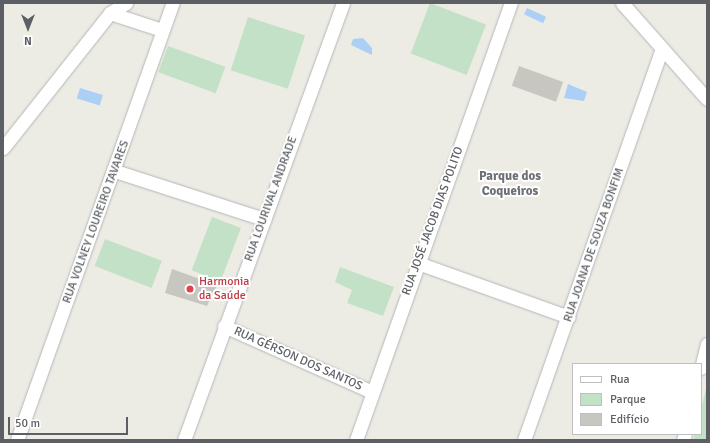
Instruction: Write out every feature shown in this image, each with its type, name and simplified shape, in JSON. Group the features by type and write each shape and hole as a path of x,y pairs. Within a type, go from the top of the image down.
{"street":[{"path":"3,148 110,13 126,3"},
{"name":"RUA VOLNEY LOUREIRO TAVARES","path":"17,440 115,171 162,30 174,3"},
{"name":"RUA LOURIVAL ANDRADE","path":"184,440 224,326 343,3"},
{"name":"RUA JOSÉ JACOB DIAS POLITO","path":"356,440 511,3"},
{"path":"622,3 707,99"},
{"path":"110,13 162,30"},
{"name":"RUA JOANA DE SOUZA BONFIM","path":"524,440 569,318 662,49"},
{"path":"115,171 264,219"},
{"path":"418,263 569,318"},
{"name":"RUA GÉRSON DOS SANTOS","path":"224,326 372,392"},
{"path":"702,364 707,344"}],"green space":[{"path":"430,3 486,25 467,75 411,53"},
{"path":"248,17 305,36 288,89 231,70"},
{"path":"168,46 225,67 216,93 158,72"},
{"path":"212,217 241,228 221,281 192,270"},
{"path":"105,239 162,261 152,288 95,266"},
{"path":"340,267 394,287 383,316 347,303 352,290 335,282"},
{"path":"707,385 707,440 693,440 695,435 702,435 702,405"}],"water":[{"path":"527,8 546,17 543,23 524,14"},
{"path":"363,38 372,48 372,55 351,45 353,39"},
{"path":"568,84 587,92 584,101 564,98"},
{"path":"80,88 103,95 100,106 77,99"}],"building":[{"path":"519,66 563,82 556,102 512,86"},
{"name":"Harmonia da Saúde","path":"172,269 217,285 207,306 165,293"}],"place":[{"name":"Harmonia da Saúde","path":"190,289"}],"district":[{"name":"Parque dos Coqueiros","path":"510,184"}]}
